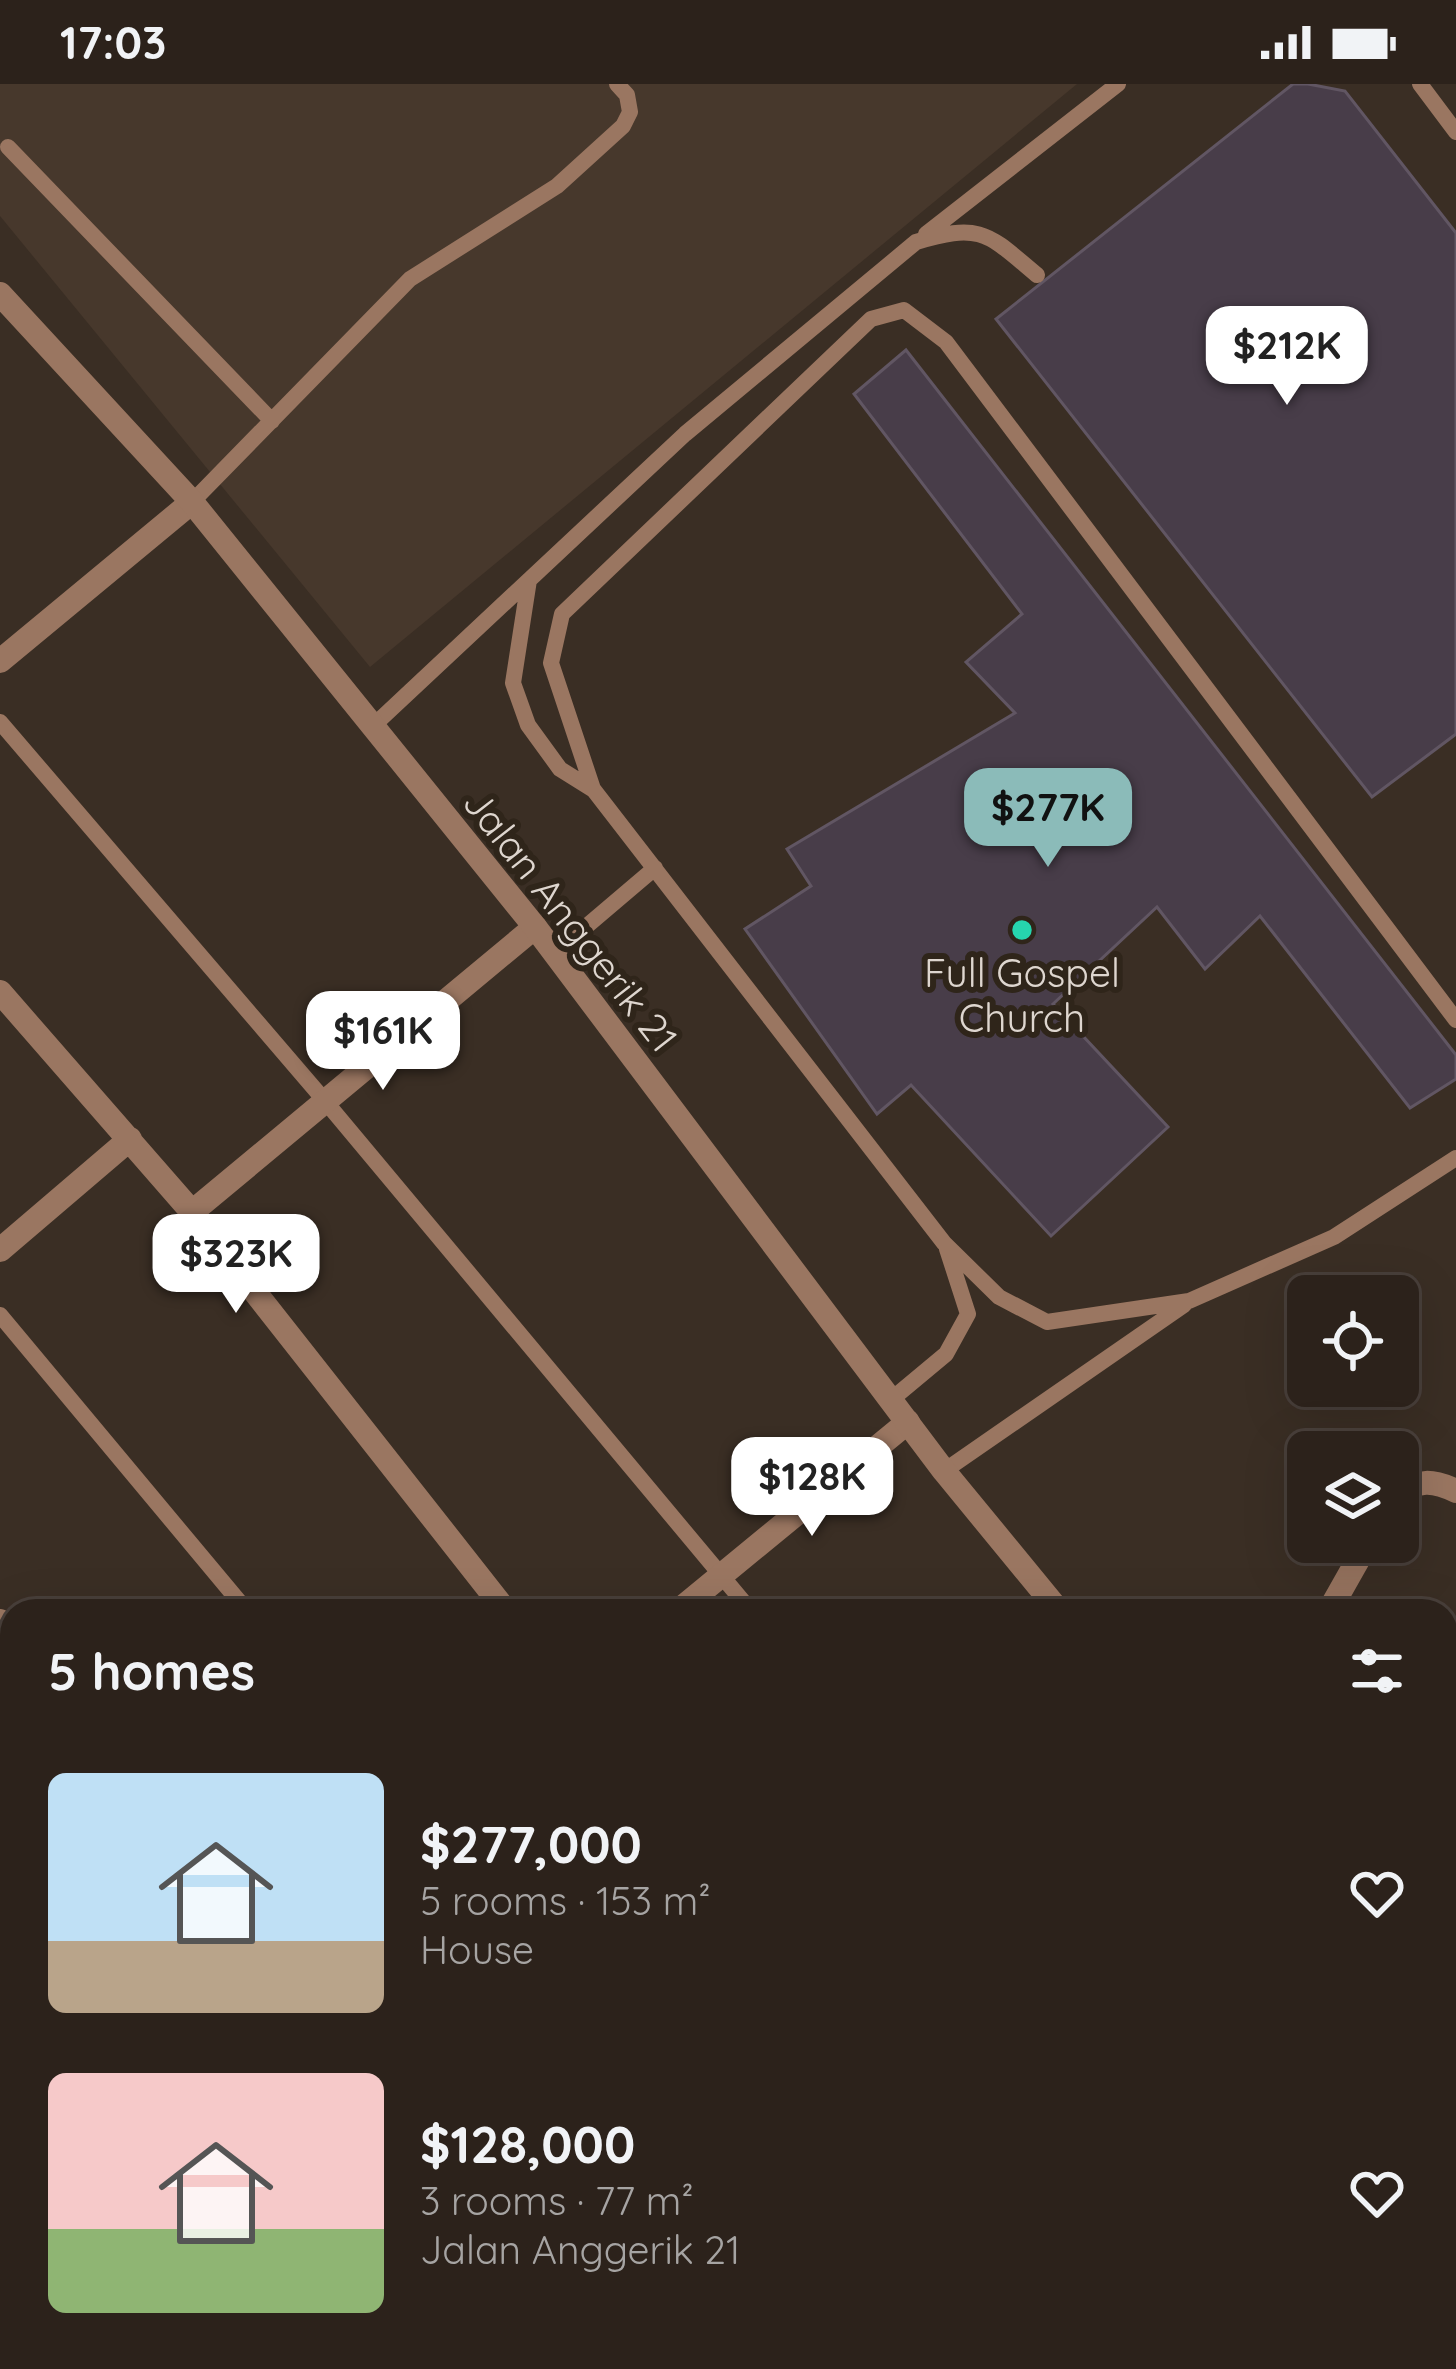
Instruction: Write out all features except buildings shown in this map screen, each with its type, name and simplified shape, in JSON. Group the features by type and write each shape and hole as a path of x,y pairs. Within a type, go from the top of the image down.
{"street":[{"name":"Jalan Anggerik 21","path":"0,294 192,502 535,927 944,1471 1049,1599"},
{"path":"0,661 192,502"},
{"path":"192,1212 535,927"},
{"path":"0,992 192,1212 497,1599"},
{"path":"0,1250 130,1139"},
{"path":"693,1599 908,1422"},
{"path":"1419,1483 1456,1491"},
{"path":"1336,1599 1356,1563"}],"lane":[{"path":"192,502 410,279 557,186 623,126 630,112 627,95 617,84"},
{"path":"372,728 685,434 916,242 1118,84"},
{"path":"1420,84 1456,132"},
{"path":"8,147 272,421"},
{"path":"916,242 951,231 989,236 1037,275"},
{"path":"592,789 551,663 562,614 871,319 904,310 946,342 1456,1020"},
{"path":"529,580 513,683 528,725 560,769 592,789 944,1243 998,1297 1047,1322 1189,1301"},
{"path":"0,722 741,1599"},
{"path":"555,952 655,868"},
{"path":"944,1471 1189,1301 1334,1237 1456,1159"},
{"path":"892,1399 946,1354 968,1314 944,1243"},
{"path":"0,1315 237,1599"}],"shaded area":[{"path":"0,84 1077,84 370,667 0,216"}],"place":[{"name":"Full Gospel Church","path":"1022,930"}]}
